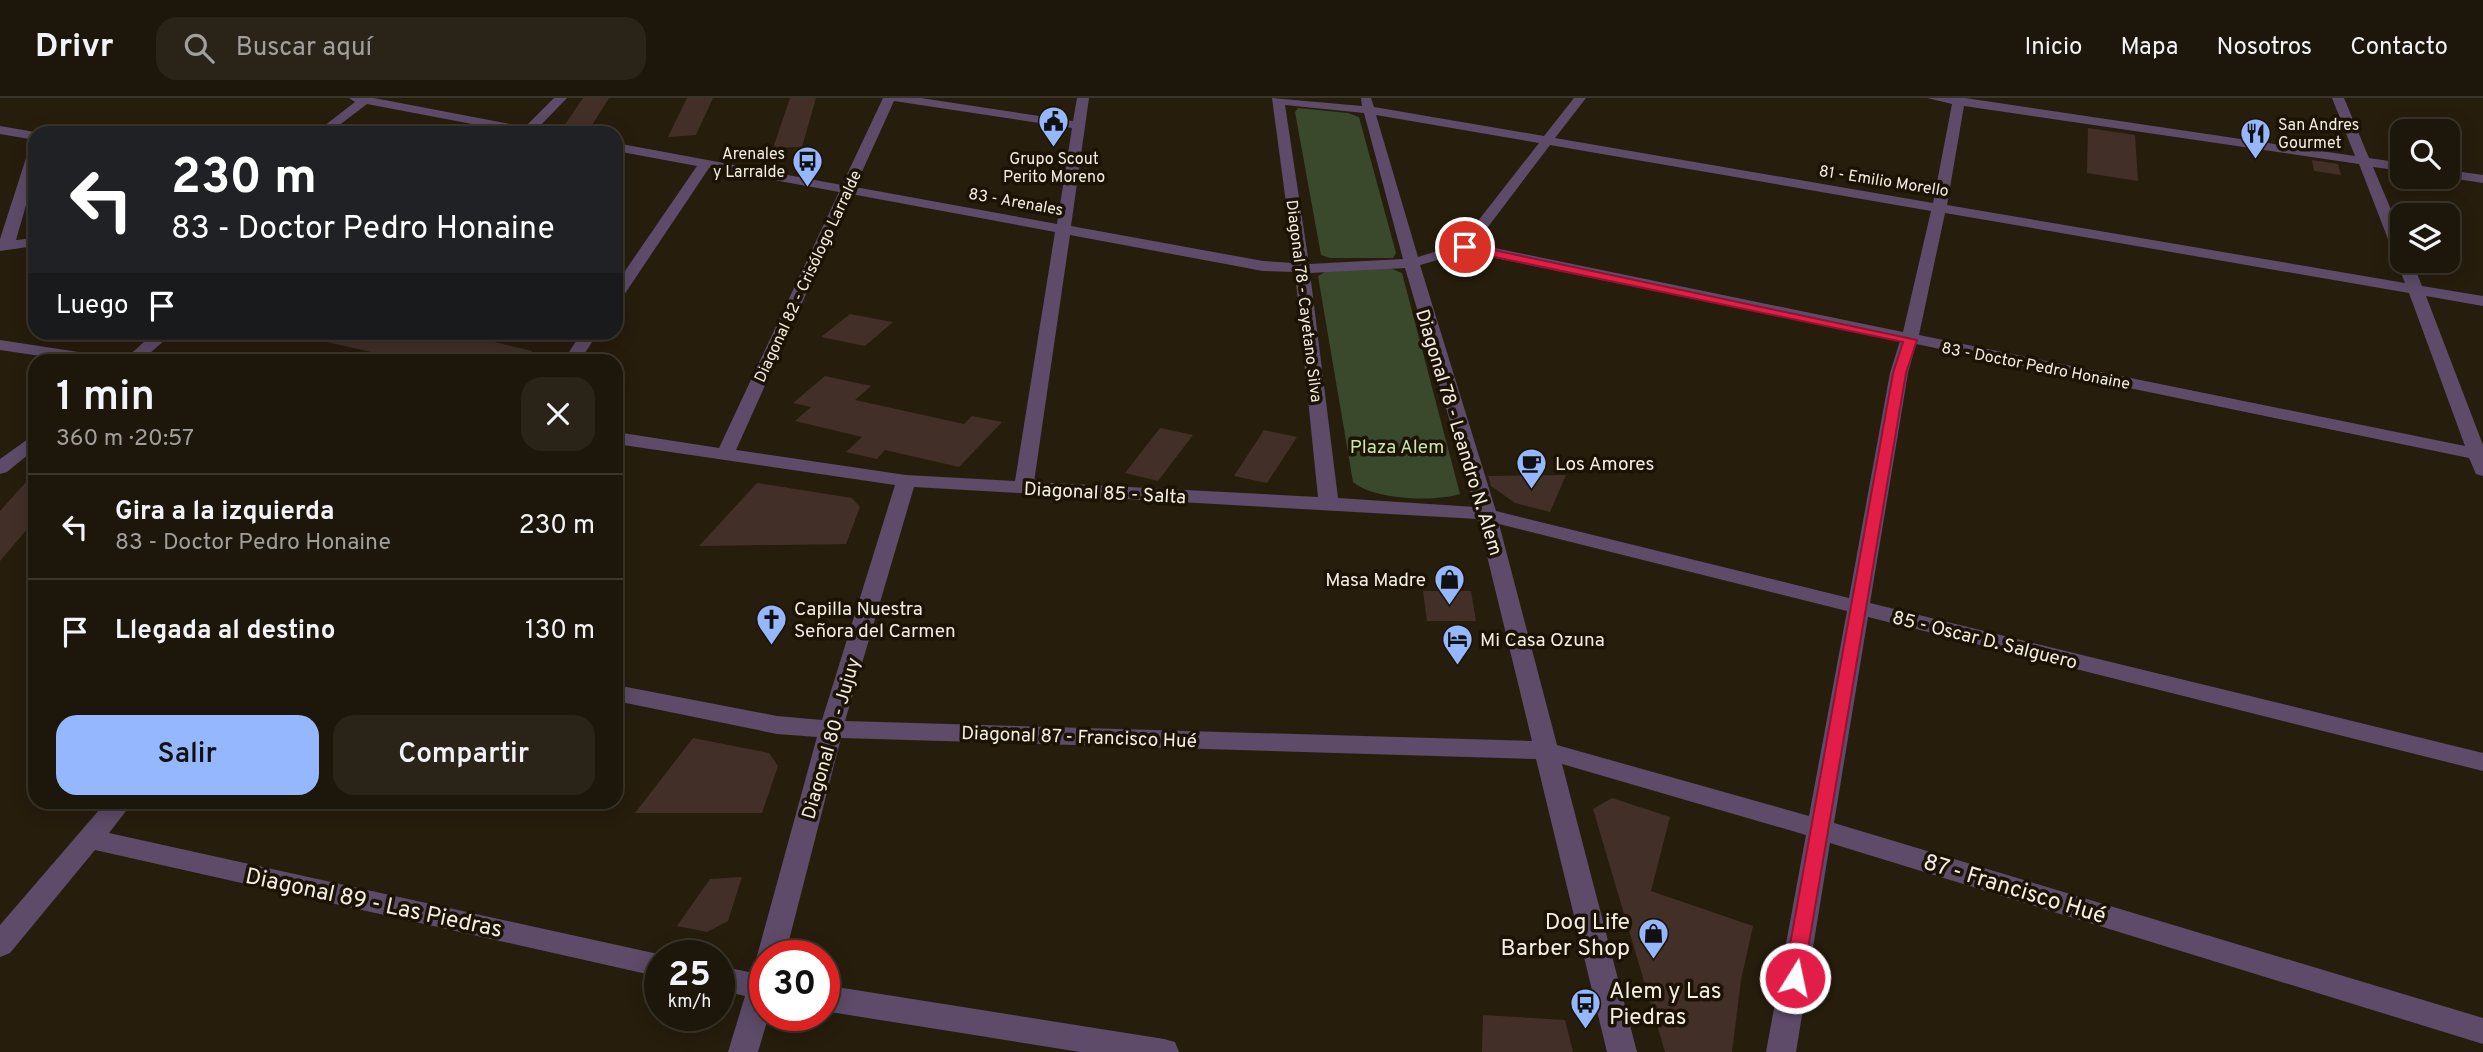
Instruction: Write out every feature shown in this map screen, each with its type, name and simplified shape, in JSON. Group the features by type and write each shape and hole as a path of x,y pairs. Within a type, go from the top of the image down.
{"street":[{"path":"536,126 561,98"},
{"name":"Diagonal 82 - Crisólogo Larralde","path":"725,454 889,98"},
{"path":"897,98 1078,125"},
{"path":"1024,487 1083,98"},
{"path":"1465,247 1580,98"},
{"path":"1934,98 2390,165"},
{"path":"2339,98 2390,224"},
{"path":"329,126 362,99 500,126"},
{"name":"81 - Emilio Morello","path":"1278,100 1366,104 1549,140 2483,301"},
{"name":"Diagonal 78 - Cayetano Silva","path":"1278,100 1303,268 1329,505"},
{"path":"1781,1052 1822,830 1899,373 1910,340 1941,208 1959,100"},
{"name":"Diagonal 78 - Leandro N. Alem","path":"1366,104 1454,413 1487,515 1622,1052"},
{"path":"0,131 28,135"},
{"name":"83 - Arenales","path":"623,148 1263,266 1303,268 1411,263 1444,257 1465,247"},
{"path":"623,285 706,163"},
{"path":"1,247 9,239 16,191 28,166"},
{"path":"2460,176 2483,179"},
{"path":"1,247 28,243"},
{"name":"83 - Doctor Pedro Honaine","path":"1465,247 2481,460"},
{"path":"2410,273 2481,460"},
{"path":"139,354 156,340"},
{"path":"0,345 59,354"},
{"name":"Diagonal 85 - Salta","path":"623,439 906,481 1487,515"},
{"path":"0,468 28,446"},
{"name":"Diagonal 80 - Jujuy","path":"775,940 831,729 906,481"},
{"name":"85 - Oscar D. Salguero","path":"1487,515 2483,762"},
{"name":"Diagonal 87 - Francisco Hué","path":"623,694 777,725 831,729 1545,750"},
{"name":"87 - Francisco Hué","path":"1545,750 1822,830 2483,1031"},
{"path":"0,945 114,809"},
{"name":"Diagonal 89 - Las Piedras","path":"89,839 644,961"},
{"path":"840,1001 1164,1052"},
{"path":"743,1052 750,1031"}],"green space":[{"path":"1298,108 1348,113 1359,117 1396,253 1393,258 1330,258 1321,255 1295,112"},
{"name":"Plaza Alem","path":"1390,268 1402,273 1460,494 1449,497 1405,498 1375,493 1353,482 1318,276 1328,270"}],"building":[{"path":"583,98 609,98 592,125 564,126"},
{"path":"687,98 713,98 696,135 668,137"},
{"path":"790,98 816,98 802,147 773,148"},
{"path":"2088,128 2135,135 2138,181 2087,173"},
{"path":"2312,160 2338,164 2341,175 2314,171"},
{"path":"850,314 893,322 865,346 821,337"},
{"path":"486,340 532,351 531,354 380,354 327,342"},
{"path":"825,376 871,386 855,400 964,424 972,416 1002,422 959,467 885,450 877,459 846,452 862,437 795,421 811,407 793,403"},
{"path":"1160,428 1193,435 1158,481 1125,473"},
{"path":"1264,430 1297,437 1267,483 1234,476"},
{"path":"1566,475 1550,512 1515,503 1491,486 1488,476"},
{"path":"28,480 28,528 0,561 0,511"},
{"path":"757,483 852,498 860,507 846,544 699,546"},
{"name":"Masa Madre","path":"1423,591 1471,591 1476,621 1427,621"},
{"path":"693,738 769,753 778,766 762,813 635,813"},
{"path":"1612,798 1670,817 1651,891 1753,926 1741,980 1732,1052 1665,1052 1593,809"},
{"path":"742,877 728,921 707,932 677,926 710,879"},
{"path":"1483,1015 1565,1020 1573,1052 1482,1052"}],"place":[{"name":"Grupo Scout Perito Moreno","path":"1054,148"},
{"name":"San Andres Gourmet","path":"2255,160"},
{"name":"Arenales y Larralde","path":"808,189"},
{"name":"Los Amores","path":"1532,490"},
{"name":"Masa Madre","path":"1449,606"},
{"name":"Capilla Nuestra Señora del Carmen","path":"771,646"},
{"name":"Mi Casa Ozuna","path":"1457,666"},
{"name":"Dog Life Barber Shop","path":"1653,961"},
{"name":"Alem y Las Piedras","path":"1586,1030"}],"route":[{"path":"1465,247 1910,340 1899,373 1795,978"}]}
